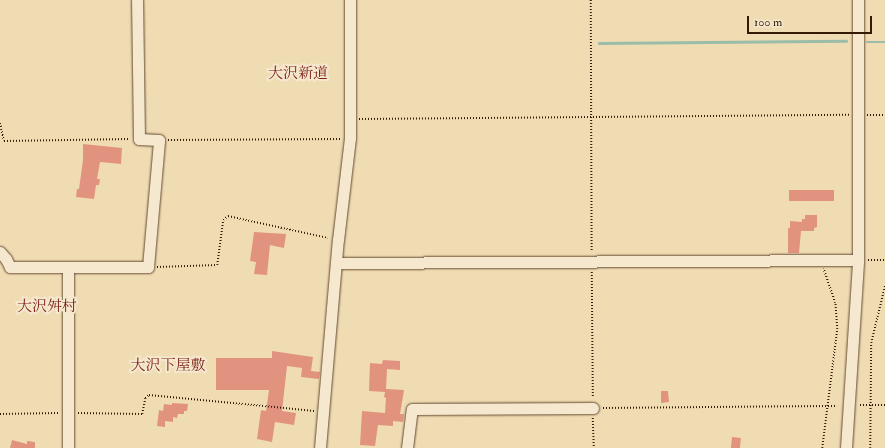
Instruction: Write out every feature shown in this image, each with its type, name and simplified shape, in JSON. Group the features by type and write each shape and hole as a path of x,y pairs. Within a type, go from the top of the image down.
{"street":[{"path":"0,252 10,267 148,267 158,140 139,139 138,0"},
{"path":"320,448 338,240 350,138 350,0"},
{"path":"846,448 858,260 858,0"},
{"path":"337,264 858,260"},
{"path":"68,267 68,448"},
{"path":"408,448 412,409 593,408"}],"path":[{"path":"591,0 594,448"},
{"path":"351,120 885,115"},
{"path":"0,123 4,142 139,139"},
{"path":"158,140 350,138"},
{"path":"148,267 217,265 223,220 228,216 338,240"},
{"path":"858,260 885,260"},
{"path":"820,261 835,303 837,329 822,448"},
{"path":"870,448 871,343 885,285"},
{"path":"0,414 142,414 145,398 149,395 324,412"},
{"path":"860,405 885,405"},
{"path":"593,408 836,406"}],"building":[{"path":"83,144 122,148 121,164 100,162 97,179 100,179 99,185 96,185 94,199 76,197 77,189 79,189 83,160"},
{"path":"789,190 834,190 834,201 789,201"},
{"path":"805,215 817,215 817,227 814,228 814,231 801,231 799,253 788,253 788,228 790,228 790,221 802,222 802,219 805,219"},
{"path":"254,232 286,234 284,248 270,245 267,275 254,274 256,262 250,261"},
{"path":"272,351 313,357 311,371 320,372 319,379 301,377 302,368 287,366 282,411 296,413 294,425 275,422 272,442 257,439 261,410 266,411 269,390 216,390 216,358 272,358"},
{"path":"383,360 400,361 400,370 387,369 386,389 404,390 400,414 404,414 403,422 393,421 393,426 378,425 375,446 360,445 362,411 385,413 385,392 369,391 370,363 382,364"},
{"path":"661,391 668,391 669,402 661,403"},
{"path":"172,403 188,404 187,411 184,411 184,414 178,414 177,418 173,417 173,422 165,421 165,427 157,426 159,410 163,411 164,404 172,405"},
{"path":"732,437 741,438 740,448 731,448"},
{"path":"12,440 27,444 27,441 35,442 35,448 10,448"}],"waterway":[{"path":"599,43 846,41"},
{"path":"867,42 885,42"}],"district":[{"name":"大沢新道","path":"298,74"},
{"name":"大沢舛村","path":"47,307"},
{"name":"大沢下屋敷","path":"168,366"}]}
